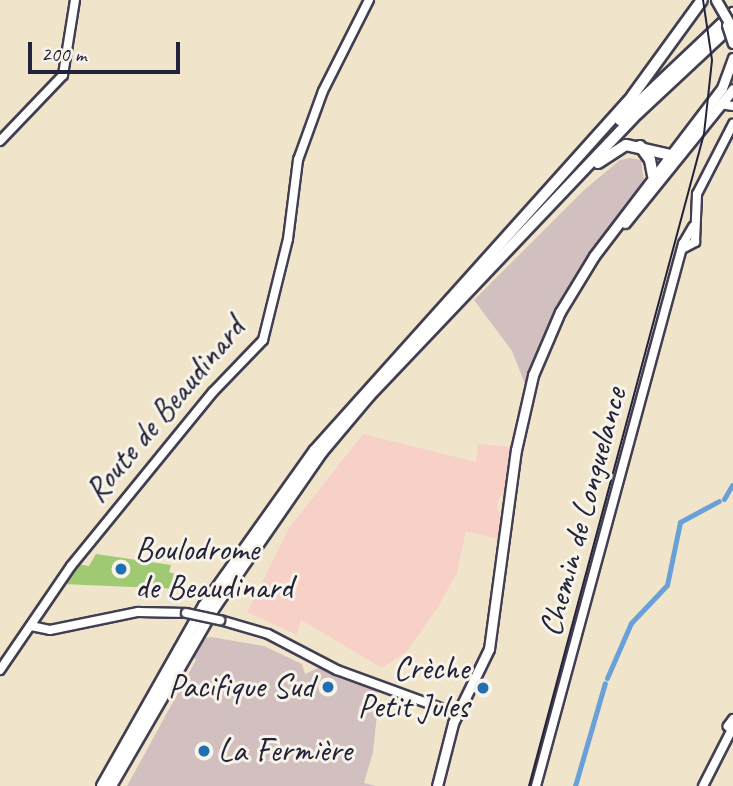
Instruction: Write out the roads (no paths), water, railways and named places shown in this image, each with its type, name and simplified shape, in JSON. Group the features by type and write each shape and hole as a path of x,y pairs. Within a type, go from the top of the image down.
{"highway":[{"path":"102,786 204,606 257,527 360,395 516,228 633,95 700,4"},
{"path":"516,228 700,47 732,22"},
{"path":"111,786 216,605 290,496 369,396 700,47"},
{"path":"502,254 613,150 640,146 670,155"},
{"path":"640,146 650,160 653,176"}],"main road":[{"path":"716,0 732,22 733,44"},
{"path":"437,786 457,714 491,637 529,385 555,323 583,273 716,94 733,58"},
{"path":"583,273 733,89"},
{"path":"670,155 676,154 697,133"}],"street":[{"path":"0,141 63,75 75,0"},
{"name":"Route de Beaudinard","path":"0,670 71,566 213,393 263,340 288,239 298,160 323,92 369,0"},
{"path":"717,107 733,106"},
{"path":"681,252 695,242 693,227 697,194 733,124"},
{"name":"Chemin de Longuelance","path":"536,786 681,252 693,227"},
{"path":"31,626 50,630 138,612 186,613 220,620 268,634 337,670 457,714"},
{"path":"703,786 732,731 728,724 733,719"}],"waterway":[{"path":"724,499 732,485"},
{"path":"607,678 631,623 667,585 680,522 719,501"},
{"path":"575,786 605,683"}],"tram line":[{"path":"529,786 704,134 712,60 703,0"}],"place":[{"name":"Boulodrome de Beaudinard","path":"121,569"},
{"name":"Pacifique Sud","path":"328,687"},
{"name":"Crèche Petit Jules","path":"483,688"},
{"name":"La Fermière","path":"204,751"}]}
